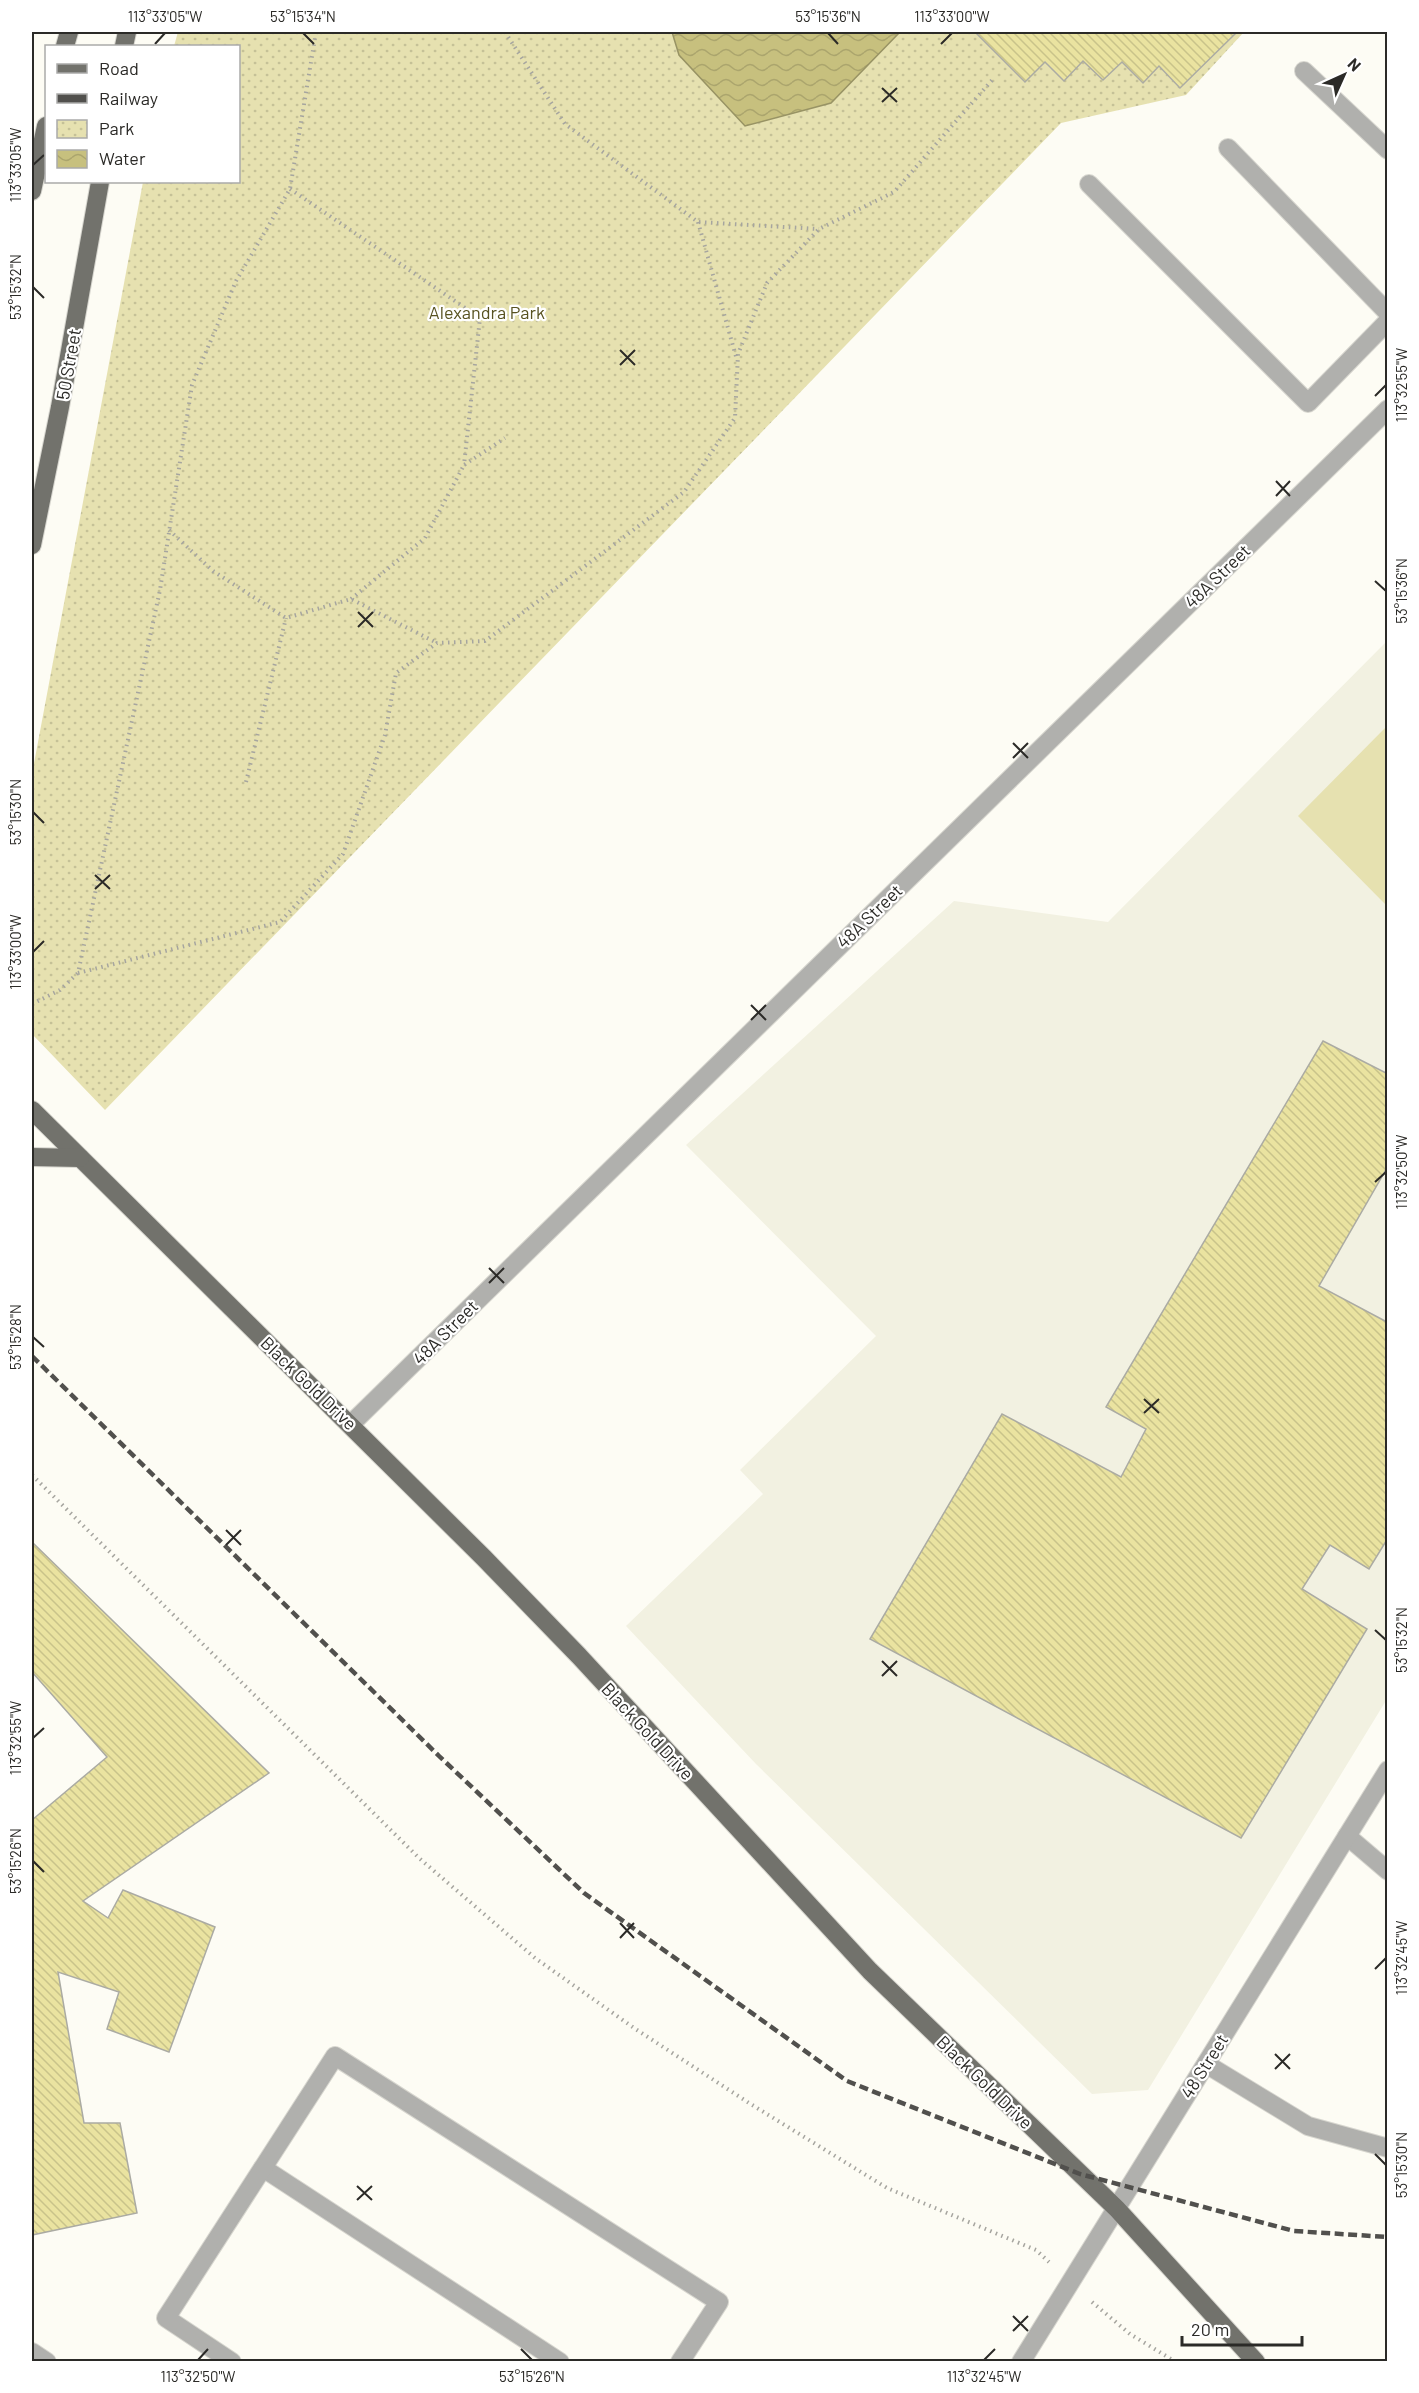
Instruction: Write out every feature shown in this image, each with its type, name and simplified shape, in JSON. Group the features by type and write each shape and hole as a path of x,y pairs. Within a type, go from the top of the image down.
{"main road":[{"path":"32,190 41,128"},
{"name":"50 Street","path":"32,545 60,407 100,183"},
{"name":"Black Gold Drive","path":"32,1110 484,1558 579,1656 870,1971 1117,2210 1256,2361"},
{"path":"32,1157 80,1158"}],"street":[{"path":"1304,71 1388,150"},
{"path":"1228,148 1388,313"},
{"path":"1089,184 1308,403 1388,321"},
{"name":"48A Street","path":"351,1424 1388,409"},
{"name":"48 Street","path":"1021,2361 1117,2210 1142,2164 1388,1770"},
{"path":"1347,1836 1388,1871"},
{"path":"232,2361 166,2318 335,2056 719,2302 680,2361"},
{"path":"1206,2064 1308,2126 1388,2148"},
{"path":"262,2168 557,2361"},
{"path":"32,2352 47,2361"}],"path":[{"path":"78,973 160,590 192,385 237,281 290,189 316,32"},
{"path":"505,32 565,124 698,222 819,229"},
{"path":"351,600 437,643 484,641 684,492 735,418 738,354 767,283 819,229 894,192 993,79"},
{"path":"169,530 213,571 286,618 351,600 425,538 464,465 480,318 290,189"},
{"path":"698,222 738,364"},
{"path":"464,465 504,438"},
{"path":"246,782 286,618"},
{"path":"32,1004 60,990 78,973 280,922 343,854 386,735 396,673 437,643"},
{"path":"32,1475 419,1858 535,1958 663,2047 887,2188 1036,2250 1071,2284 1130,2334 1176,2361"}],"shaded area":[{"path":"1387,641 1387,1699 1148,2090 1092,2094 756,1764 626,1626 763,1494 740,1470 876,1336 686,1145 954,901 1108,922"}],"green space":[{"name":"Alexandra Park","path":"178,32 1244,32 1186,95 1061,123 105,1110 32,1034 32,774 143,183 240,183 240,45 174,45"},
{"path":"1387,726 1387,906 1298,816"}],"water":[{"path":"672,32 899,33 831,103 745,126 679,55"}],"building":[{"path":"975,32 1237,32 1180,88 1159,66 1143,83 1122,62 1103,80 1083,61 1064,81 1045,62 1025,82"},
{"path":"1323,1041 1388,1074 1388,1166 1319,1286 1385,1321 1388,1318 1388,1538 1369,1569 1330,1545 1302,1589 1367,1629 1241,1838 870,1639 1002,1414 1121,1477 1146,1429 1106,1407"},
{"path":"32,1542 269,1773 83,1901 108,1918 123,1890 215,1927 169,2052 107,2029 119,1992 58,1972 84,2123 120,2123 137,2213 32,2235 32,1820 107,1757 32,1672"}],"railway":[{"path":"32,1356 439,1756 584,1893 847,2081 1080,2174 1294,2231 1388,2237"}]}
